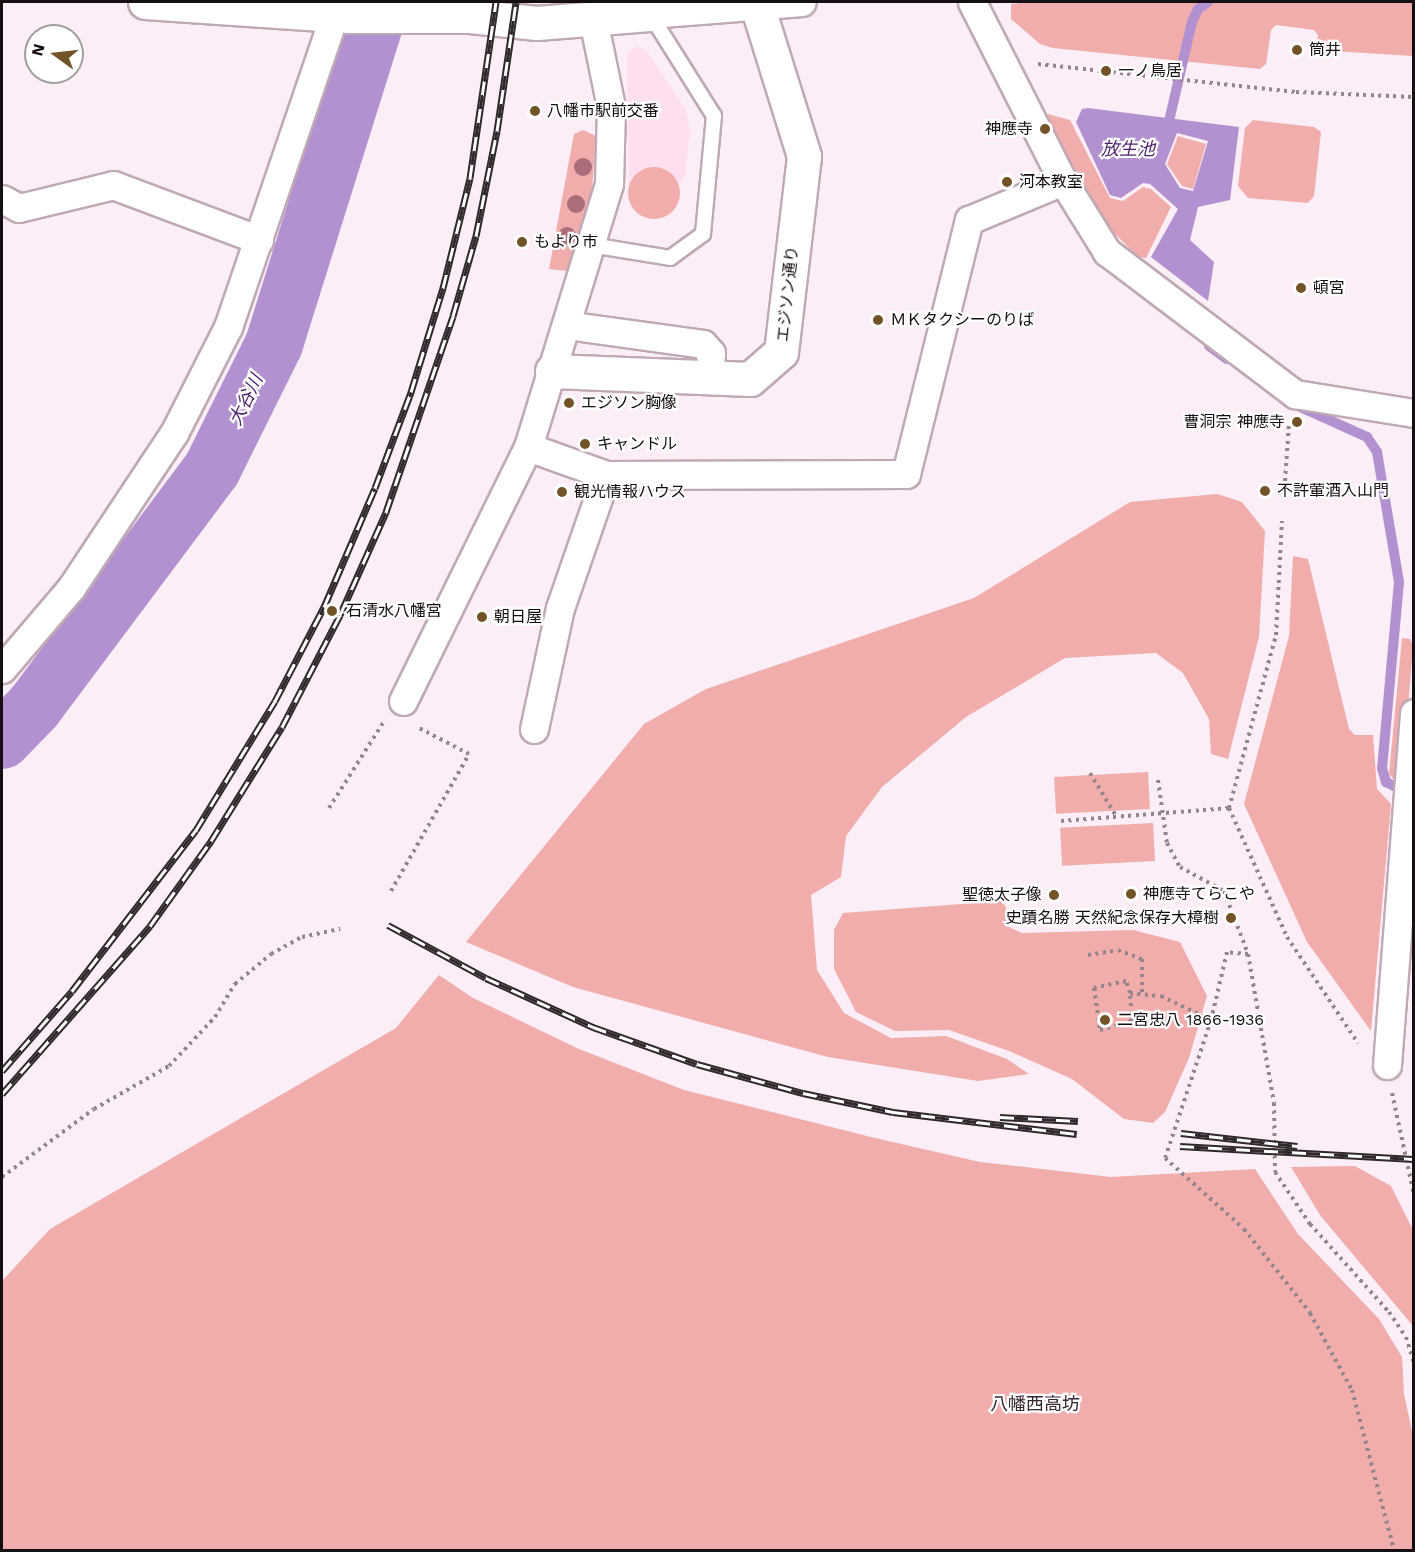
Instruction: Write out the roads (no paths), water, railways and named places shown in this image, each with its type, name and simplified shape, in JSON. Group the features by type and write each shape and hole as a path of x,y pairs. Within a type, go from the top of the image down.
{"street":[{"path":"145,2 341,15 415,18 470,16 537,23 593,10 650,14 757,3 802,2"},
{"path":"972,2 1063,181 1107,252 1295,394 1413,413"},
{"name":"エジソン通り","path":"552,371 750,379 781,352 804,156 757,3"},
{"path":"401,709 528,447 609,184 611,107 593,10"},
{"path":"2,669 71,588 174,433 228,327 341,15"},
{"path":"528,447 606,475 906,474 969,220 1063,181"},
{"path":"2,199 19,208 112,185 259,240"},
{"path":"566,325 703,344 711,353 709,379"},
{"path":"534,729 560,609 606,475"},
{"path":"1387,1065 1413,713"}],"lane":[{"path":"591,245 670,258 703,234 714,116 650,14"}],"water":[{"name":"放生池","path":"1082,109 1239,127 1230,200 1198,207 1190,240 1214,262 1208,301 1151,257 1178,209 1150,184 1143,183 1121,198 1110,195 1076,122","holes":["1177,133 1208,141 1193,191 1180,188 1165,164"]}],"waterway":[{"name":"大谷川","path":"2,740 34,707 212,469 274,344 381,2"},
{"path":"1170,117 1192,22 1198,9 1208,2"},
{"path":"1209,346 1227,359"},
{"path":"1287,401 1367,437 1377,452 1399,582 1382,768 1386,782 1408,793"}],"railway":[{"path":"2,1071 72,991 196,830 275,701 324,607 375,488 411,392 443,288 470,178 496,2"},
{"path":"2,1094 150,926 211,841 282,727 340,615 386,512 453,316 476,236 497,131 516,2"},
{"path":"388,925 486,978 593,1027 697,1064 803,1093 893,1112 1077,1134"},
{"path":"1000,1117 1078,1121"},
{"path":"1181,1133 1297,1146"},
{"path":"1180,1146 1414,1159"}],"place":[{"name":"筒井","path":"1297,50"},
{"name":"一ノ鳥居","path":"1106,71"},
{"name":"八幡市駅前交番","path":"535,111"},
{"name":"神應寺","path":"1045,129"},
{"name":"河本教室","path":"1007,182"},
{"name":"もより市","path":"522,242"},
{"name":"頓宮","path":"1301,288"},
{"name":"ＭＫタクシーのりば","path":"878,320"},
{"name":"エジソン胸像","path":"569,403"},
{"name":"曹洞宗 神應寺","path":"1297,422"},
{"name":"キャンドル","path":"585,444"},
{"name":"不許葷酒入山門","path":"1265,491"},
{"name":"観光情報ハウス","path":"562,492"},
{"name":"石清水八幡宮","path":"332,611"},
{"name":"朝日屋","path":"482,617"},
{"name":"神應寺てらこや","path":"1131,894"},
{"name":"聖徳太子像","path":"1054,895"},
{"name":"史蹟名勝 天然紀念保存大樟樹","path":"1231,918"},
{"name":"二宮忠八 1866-1936","path":"1105,1020"}],"district":[{"name":"八幡西高坊","path":"1035,1404"}]}
